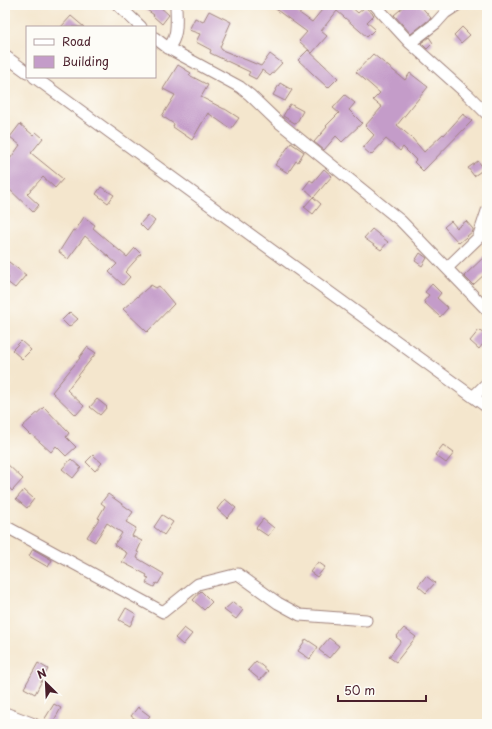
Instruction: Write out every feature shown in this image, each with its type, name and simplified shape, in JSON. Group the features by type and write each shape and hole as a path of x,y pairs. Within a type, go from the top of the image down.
{"street":[{"path":"118,5 140,26"},
{"path":"168,48 174,41 176,32 176,5"},
{"path":"375,5 410,43 487,114"},
{"path":"410,43 436,23 444,13 457,5"},
{"path":"156,39 168,48 240,87 250,95 276,120 401,221 487,310"},
{"path":"5,56 26,71"},
{"path":"35,78 487,407"},
{"path":"447,268 478,238 487,211"},
{"path":"473,397 487,383"},
{"path":"5,526 164,612 198,584 238,574 278,603 300,615 366,620"},
{"path":"5,713 34,724"}],"building":[{"path":"140,5 158,5 169,15 162,24 153,16 154,15"},
{"path":"270,5 288,5 312,22 326,5 349,5 358,13 365,7 374,15 367,22 375,29 367,37 337,11 321,31 327,36 312,53 299,41 307,32"},
{"path":"406,5 420,5 431,18 411,34 394,15"},
{"path":"209,11 231,22 220,47 222,50 261,66 270,54 282,63 270,76 262,70 256,79 248,75 250,72 210,53 211,50 196,42 200,34 189,30 195,18 203,22"},
{"path":"71,16 83,26 62,26"},
{"path":"462,27 470,35 461,43 454,35"},
{"path":"429,37 433,43 427,49 421,43"},
{"path":"308,50 338,78 328,88 298,60"},
{"path":"373,54 405,80 410,73 428,87 397,125 412,138 424,152 443,134 444,135 463,114 472,121 423,171 414,162 416,160 403,147 400,151 386,139 371,155 363,148 374,135 365,126 382,107 373,100 380,93 356,72"},
{"path":"178,65 191,73 189,75 208,85 201,97 239,118 231,129 208,113 192,140 173,127 174,124 162,116 175,95 163,89"},
{"path":"280,83 292,90 285,101 273,95"},
{"path":"345,95 355,103 349,110 362,123 342,142 336,136 324,150 314,142 327,127 326,126 339,113 333,108"},
{"path":"290,104 303,111 296,124 283,116"},
{"path":"20,124 33,135 36,132 43,138 31,153 63,179 55,188 43,177 27,194 39,205 33,212 5,185 5,166 20,145 10,137"},
{"path":"291,143 304,152 298,162 296,161 288,173 275,165"},
{"path":"478,161 484,169 474,176 468,168"},
{"path":"324,169 332,176 314,197 304,188 310,180 313,182"},
{"path":"101,187 114,195 108,203 96,194"},
{"path":"313,197 321,204 313,214 304,207"},
{"path":"148,215 155,221 147,231 140,224"},
{"path":"84,217 95,225 93,228 127,257 135,248 141,254 125,272 130,277 123,285 109,272 117,264 85,236 68,259 59,252 73,230 75,231"},
{"path":"451,221 457,228 466,221 473,231 459,243 444,227"},
{"path":"372,229 388,242 381,250 364,238"},
{"path":"420,253 427,258 422,266 415,261"},
{"path":"487,254 487,272 473,285 464,276"},
{"path":"5,259 26,275 15,288 6,281 9,278 5,274"},
{"path":"432,284 441,293 437,298 448,308 440,317 424,302 429,295 425,292"},
{"path":"151,285 156,288 159,286 174,304 147,332 123,309"},
{"path":"70,312 78,319 69,327 62,320"},
{"path":"479,330 487,337 487,339 479,349 470,341"},
{"path":"21,341 31,350 22,359 12,350"},
{"path":"87,347 96,353 67,390 84,406 76,415 52,392 80,358"},
{"path":"97,399 107,407 100,415 90,407"},
{"path":"44,407 69,433 66,437 76,447 66,456 56,446 51,452 22,427"},
{"path":"443,445 454,453 446,463 435,455"},
{"path":"93,455 102,463 95,471 86,462"},
{"path":"71,459 81,468 73,478 62,469"},
{"path":"5,462 23,479 12,491 5,483"},
{"path":"24,490 34,499 27,508 16,499"},
{"path":"108,494 133,512 126,522 136,528 132,536 142,541 137,552 139,553 137,558 164,574 158,584 156,583 154,587 146,583 149,578 146,577 147,575 122,562 127,553 114,545 122,533 107,523 95,542 87,537 99,519 98,518 105,506 101,503"},
{"path":"225,499 236,508 227,518 217,509"},
{"path":"162,515 173,522 164,535 154,527"},
{"path":"263,519 274,528 268,536 256,528"},
{"path":"33,549 52,560 48,567 29,556"},
{"path":"318,562 325,567 317,577 310,572"},
{"path":"426,576 435,583 426,593 418,586"},
{"path":"201,591 212,602 204,610 193,600"},
{"path":"233,602 243,610 236,619 224,610"},
{"path":"126,608 136,614 130,626 119,620"},
{"path":"184,628 192,634 183,645 175,638"},
{"path":"404,628 416,637 396,662 389,657 401,641 396,637"},
{"path":"329,638 339,646 329,658 319,650"},
{"path":"306,639 318,647 310,659 298,651"},
{"path":"256,661 268,671 260,680 248,670"},
{"path":"38,663 48,669 35,694 24,688"},
{"path":"54,704 61,708 52,724 44,720"},
{"path":"138,707 150,716 143,724 131,716"}]}
